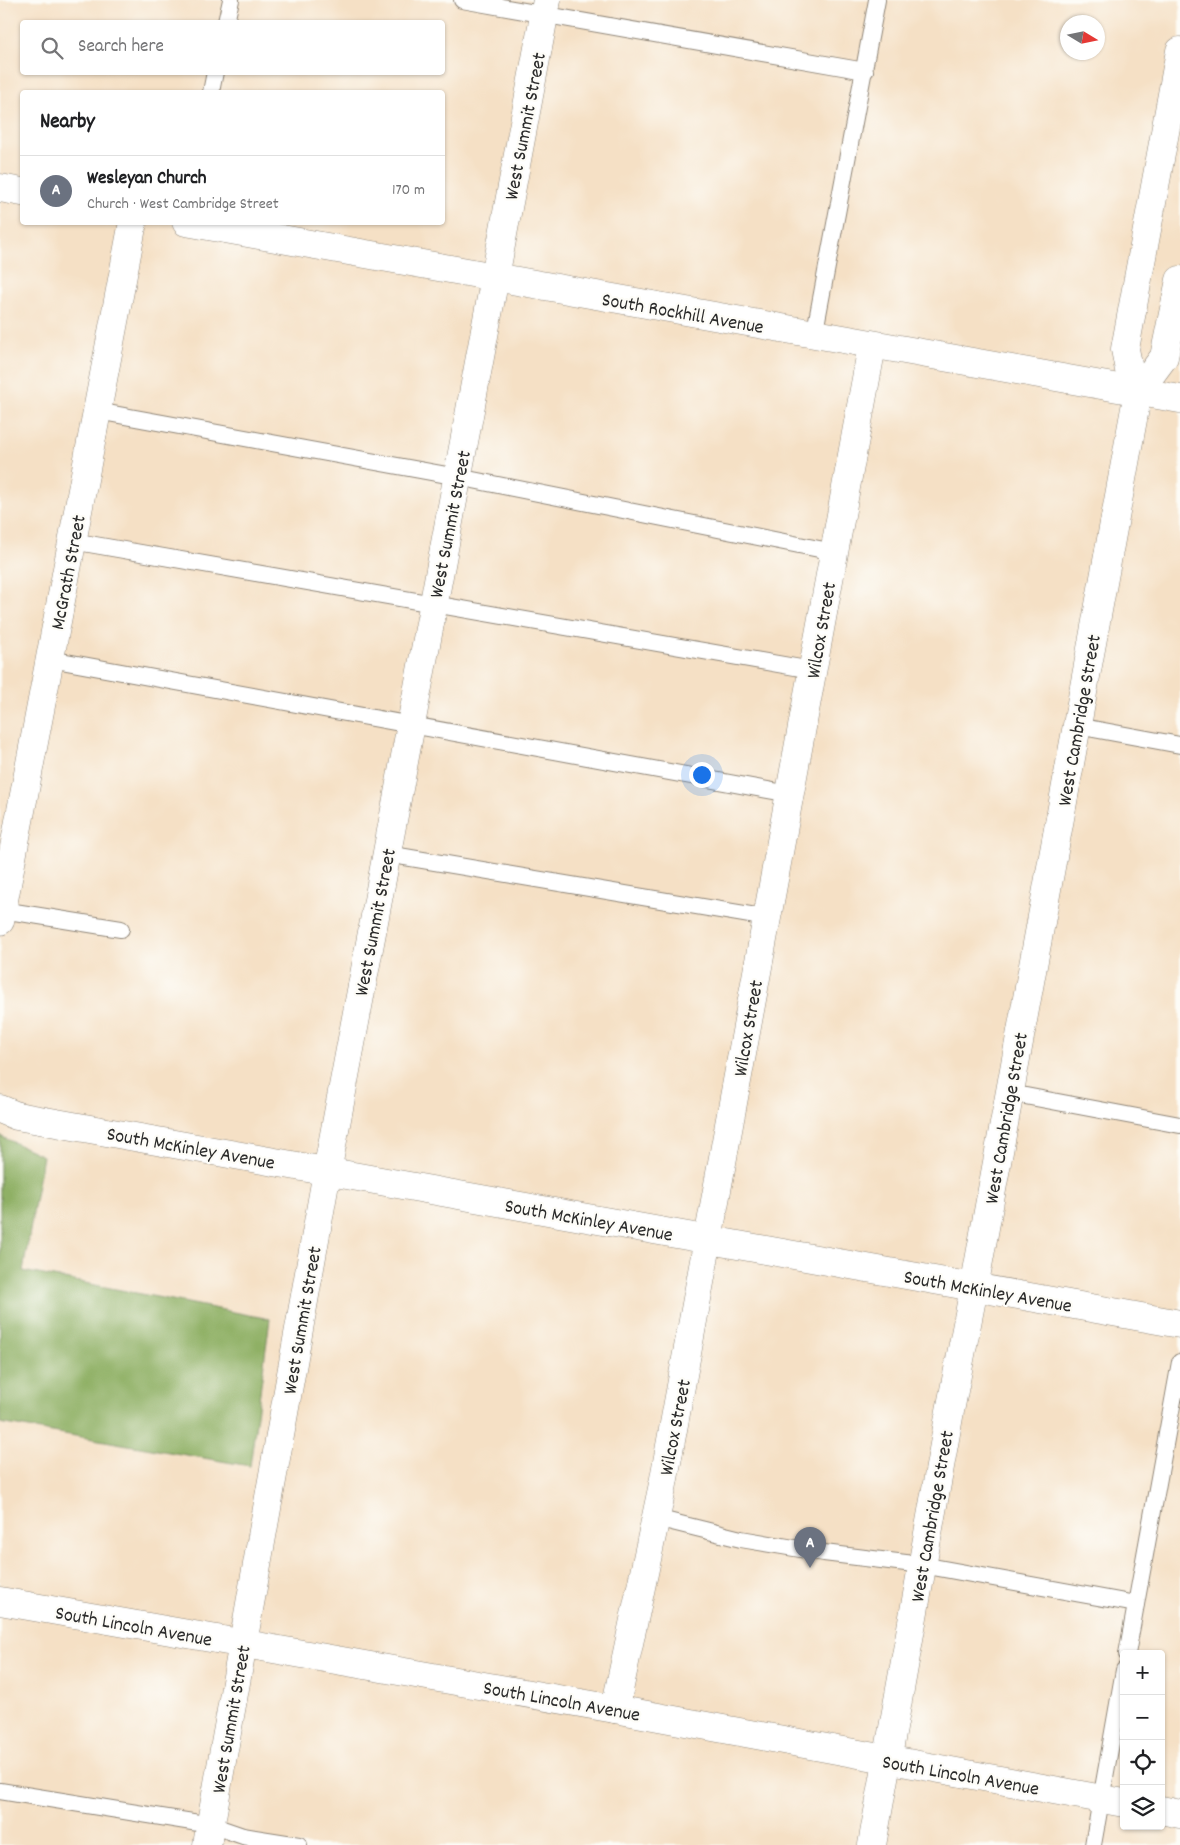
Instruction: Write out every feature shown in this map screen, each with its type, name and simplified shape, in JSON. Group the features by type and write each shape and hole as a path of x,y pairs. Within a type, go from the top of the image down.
{"street":[{"name":"West Summit Street","path":"209,1835 328,1172 546,7"},
{"path":"1138,392 1129,370 1125,349 1180,51"},
{"path":"0,188 20,192"},
{"name":"McGrath Street","path":"1,915 132,225"},
{"name":"South Rockhill Avenue","path":"198,225 814,336 1180,399"},
{"name":"West Cambridge Street","path":"872,1845 1138,392 1164,357 1180,280"},
{"name":"Wilcox Street","path":"615,1709 656,1518 709,1240 872,346"},
{"name":"South McKinley Avenue","path":"0,1109 17,1116 1180,1324"},
{"name":"South Lincoln Avenue","path":"0,1601 615,1709 1112,1801"},
{"path":"1165,1811 1180,1814"}],"lane":[{"path":"226,20 231,0"},
{"path":"462,0 546,7 865,71"},
{"path":"814,336 877,0"},
{"path":"211,90 214,75"},
{"path":"97,411 458,477 834,552"},
{"path":"72,541 812,670"},
{"path":"50,659 790,794"},
{"path":"1077,726 1180,745"},
{"path":"387,854 768,918"},
{"path":"1,915 121,929"},
{"path":"1010,1093 1180,1125"},
{"path":"1128,1650 1180,1362"},
{"path":"656,1518 740,1538 824,1553 922,1565 1136,1604"},
{"path":"1094,1845 1112,1801 1122,1695"},
{"path":"0,1791 209,1835 243,1836 300,1845"}],"green space":[{"path":"0,1136 43,1156 23,1271 270,1319 250,1466 0,1423"}],"place":[{"name":"Wesleyan Church","path":"810,1568"}]}
